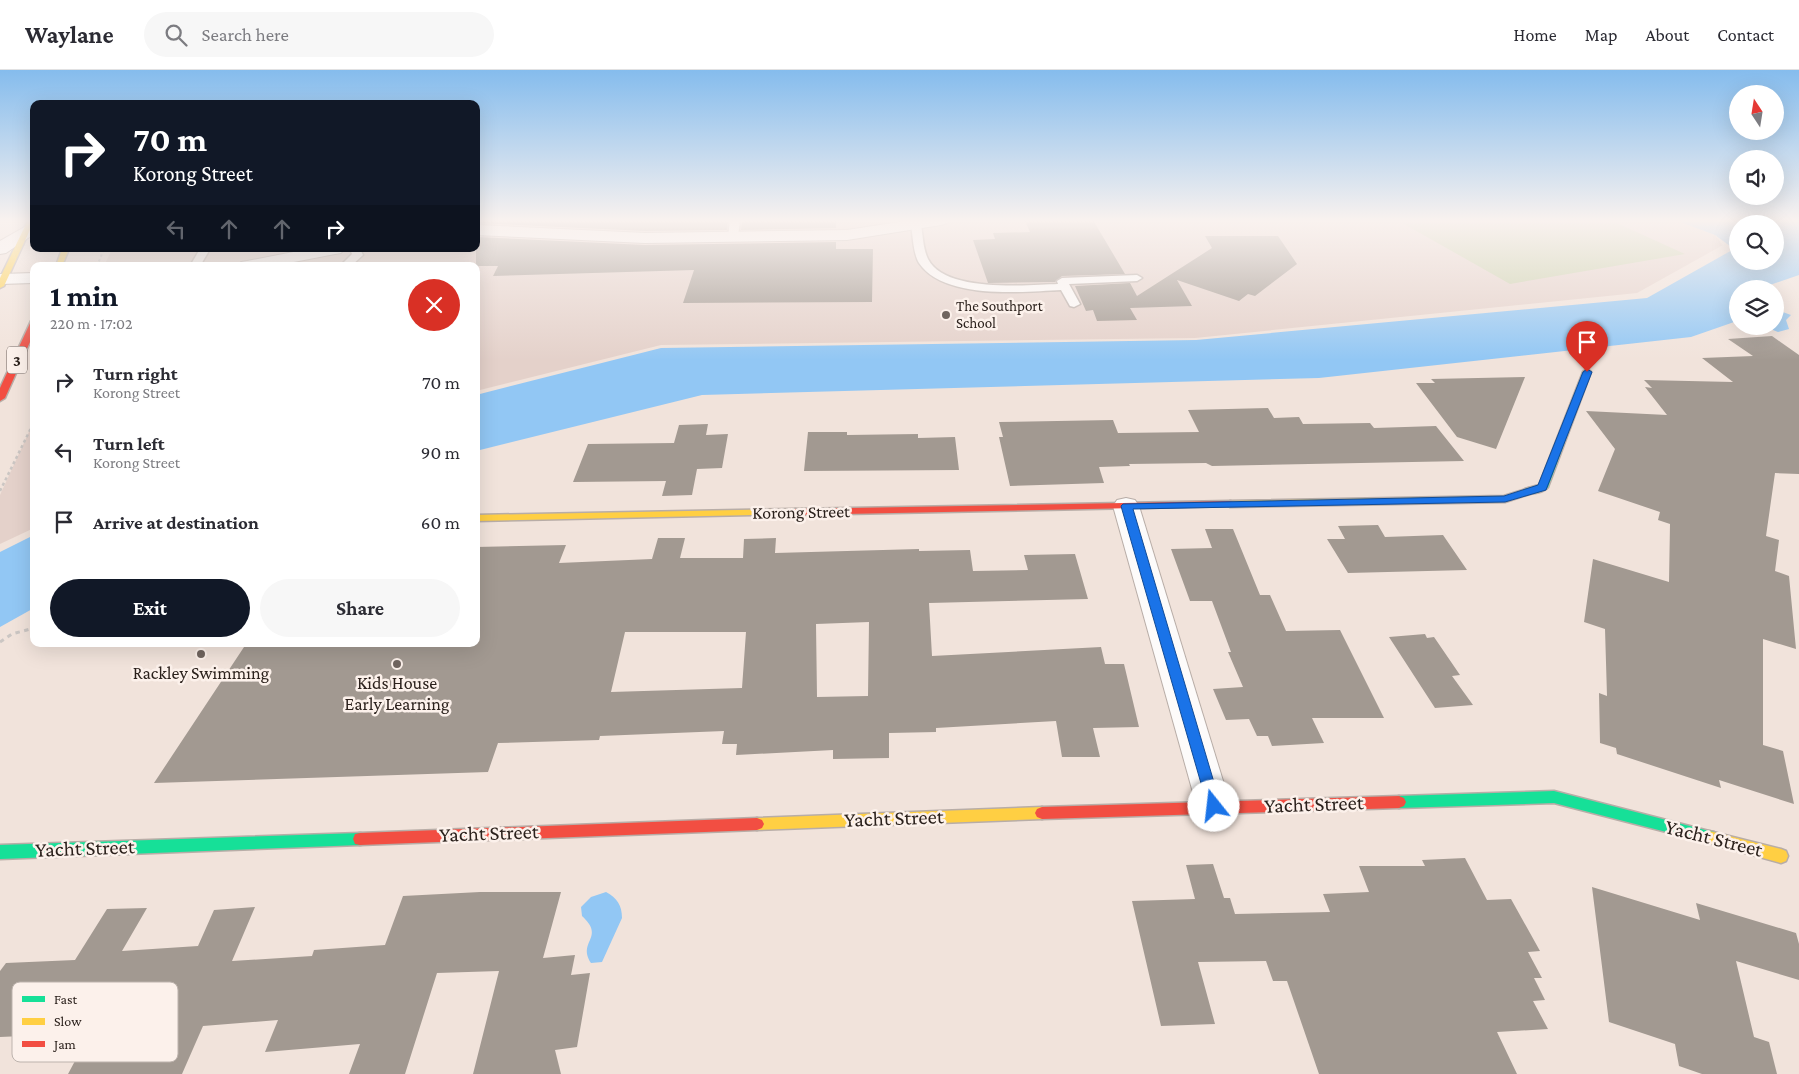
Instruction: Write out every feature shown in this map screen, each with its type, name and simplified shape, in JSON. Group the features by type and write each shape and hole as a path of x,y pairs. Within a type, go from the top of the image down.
{"street":[{"path":"2,277 30,271"},
{"path":"2,277 30,278"},
{"name":"3","path":"0,398 30,332"},
{"name":"Korong Street","path":"480,518 1505,499 1543,487 1587,372"},
{"path":"1126,506 1214,806"},
{"name":"Yacht Street","path":"0,852 1214,806 1554,797 1781,856"}],"lane":[{"path":"930,267 942,277 974,287 1065,287"},
{"path":"1074,304 1062,281 1137,278"}],"path":[{"path":"0,491 30,430"},
{"path":"0,642 12,634 30,629"}],"shaded area":[{"path":"480,267 1684,267 1637,293 1195,338 661,345 480,390"},
{"path":"30,430 30,530 0,544 0,495"}],"green space":[{"path":"1480,267 1610,267 1510,284"}],"water":[{"path":"1702,267 1729,267 1729,270 1784,270 1784,267 1799,267 1799,275 1784,280 1729,280 1729,324 1691,337 1319,378 702,395 480,450 480,394 661,348 1196,340 1647,298"},
{"path":"1784,312 1791,315 1786,320 1789,329 1784,330"},
{"path":"30,537 30,610 0,627 0,552"},
{"path":"606,892 618,902 622,918 602,962 591,963 587,949 592,930 589,923 582,916 581,907 591,897"}],"building":[{"path":"498,267 873,267 872,302 683,303 694,270 493,276"},
{"path":"982,267 1121,267 1125,274 1062,276 1055,282 988,283"},
{"path":"1183,267 1293,267 1255,296 1248,294 1239,301 1177,280 1192,306 1130,308 1137,320 1097,321 1093,310 1086,311 1075,286 1130,283 1137,296"},
{"path":"1772,336 1799,355 1799,474 1775,473 1766,536 1779,540 1775,571 1789,576 1796,649 1763,639 1763,745 1783,751 1794,804 1719,780 1721,788 1617,754 1616,748 1600,743 1599,693 1607,696 1605,629 1584,622 1593,559 1669,582 1670,524 1658,520 1660,512 1598,491 1615,449 1586,411 1667,415 1645,387 1652,388 1644,380 1733,382 1702,358 1753,356 1728,339"},
{"path":"1525,377 1496,449 1457,437 1416,383 1435,383 1431,379"},
{"path":"1268,408 1274,418 1299,417 1303,424 1370,423 1374,428 1436,426 1464,461 1212,466 1206,463 1129,464 1130,466 1099,467 1104,483 1010,486 999,437 1003,437 999,422 1113,420 1118,433 1199,432 1188,410"},
{"path":"708,424 706,435 728,434 722,468 697,469 692,495 662,496 666,481 573,482 588,444 674,443 679,425"},
{"path":"808,432 847,432 847,435 918,434 918,438 955,437 959,470 804,471"},
{"path":"1378,525 1385,537 1443,535 1467,570 1348,573 1327,539 1345,539 1338,526"},
{"path":"1205,529 1233,529 1260,595 1270,595 1286,631 1340,630 1384,718 1312,718 1324,743 1272,746 1268,736 1257,736 1249,719 1226,720 1213,689 1243,687 1228,652 1231,652 1212,601 1190,601 1171,549 1212,548"},
{"path":"658,538 685,538 680,558 743,558 744,539 776,538 775,553 919,549 919,551 970,550 973,571 1028,570 1024,555 1075,554 1088,599 929,603 932,656 1101,647 1105,664 1124,664 1139,727 1093,728 1100,757 1062,757 1056,721 936,728 936,732 889,733 889,758 833,759 833,750 736,755 737,744 722,744 724,731 600,736 599,740 498,743 488,772 154,783 244,647 480,647 480,547 566,545 559,563 652,559","holes":["869,622 868,696 817,697 816,624","625,632 746,632 742,688 611,692"]},
{"path":"1425,634 1427,638 1434,637 1460,675 1452,676 1473,705 1435,708 1389,637"},
{"path":"1465,858 1487,900 1511,899 1540,951 1528,952 1542,978 1534,978 1545,1000 1533,1001 1548,1029 1497,1032 1517,1074 1319,1074 1287,981 1273,981 1266,961 1198,962 1215,1024 1161,1026 1132,901 1195,899 1186,865 1213,864 1224,898 1230,898 1235,914 1330,912 1323,894 1369,892 1359,866 1425,866 1422,860"},
{"path":"1592,887 1700,920 1696,903 1796,933 1799,944 1799,980 1736,961 1754,1037 1769,1042 1777,1074 1702,1074 1679,1066 1675,1044 1609,1022"},
{"path":"480,892 561,892 543,958 575,955 571,975 590,973 577,1047 555,1050 561,1074 473,1074 499,971 437,973 405,1074 349,1074 360,1044 265,1052 278,1020 203,1026 182,1074 68,1074 74,1062 178,1062 178,982 12,982 12,1036 0,1037 0,971 6,963 75,960 107,909 147,908 122,951 198,946 214,910 255,907 232,961 312,956 314,950 385,945 403,896"}],"traffic: fast":[{"path":"1529,491 1543,487 1587,372"},
{"path":"1399,802 1554,797 1709,837"},
{"path":"0,852 360,839"}],"traffic: slow":[{"path":"0,286 9,267"},
{"path":"1230,504 1505,499 1529,491"},
{"path":"480,518 795,512"},
{"path":"757,824 1042,813"},
{"path":"1709,837 1781,856"}],"traffic: jam":[{"path":"0,398 30,332"},
{"path":"795,512 1230,504"},
{"path":"1042,813 1399,802"},
{"path":"360,839 757,824"}],"place":[{"name":"The Southport School","path":"946,315"},
{"name":"Rackley Swimming","path":"201,654"},
{"name":"Kids House Early Learning","path":"397,664"}],"route":[{"path":"1214,806 1126,506 1505,499 1543,487 1587,372"}]}
